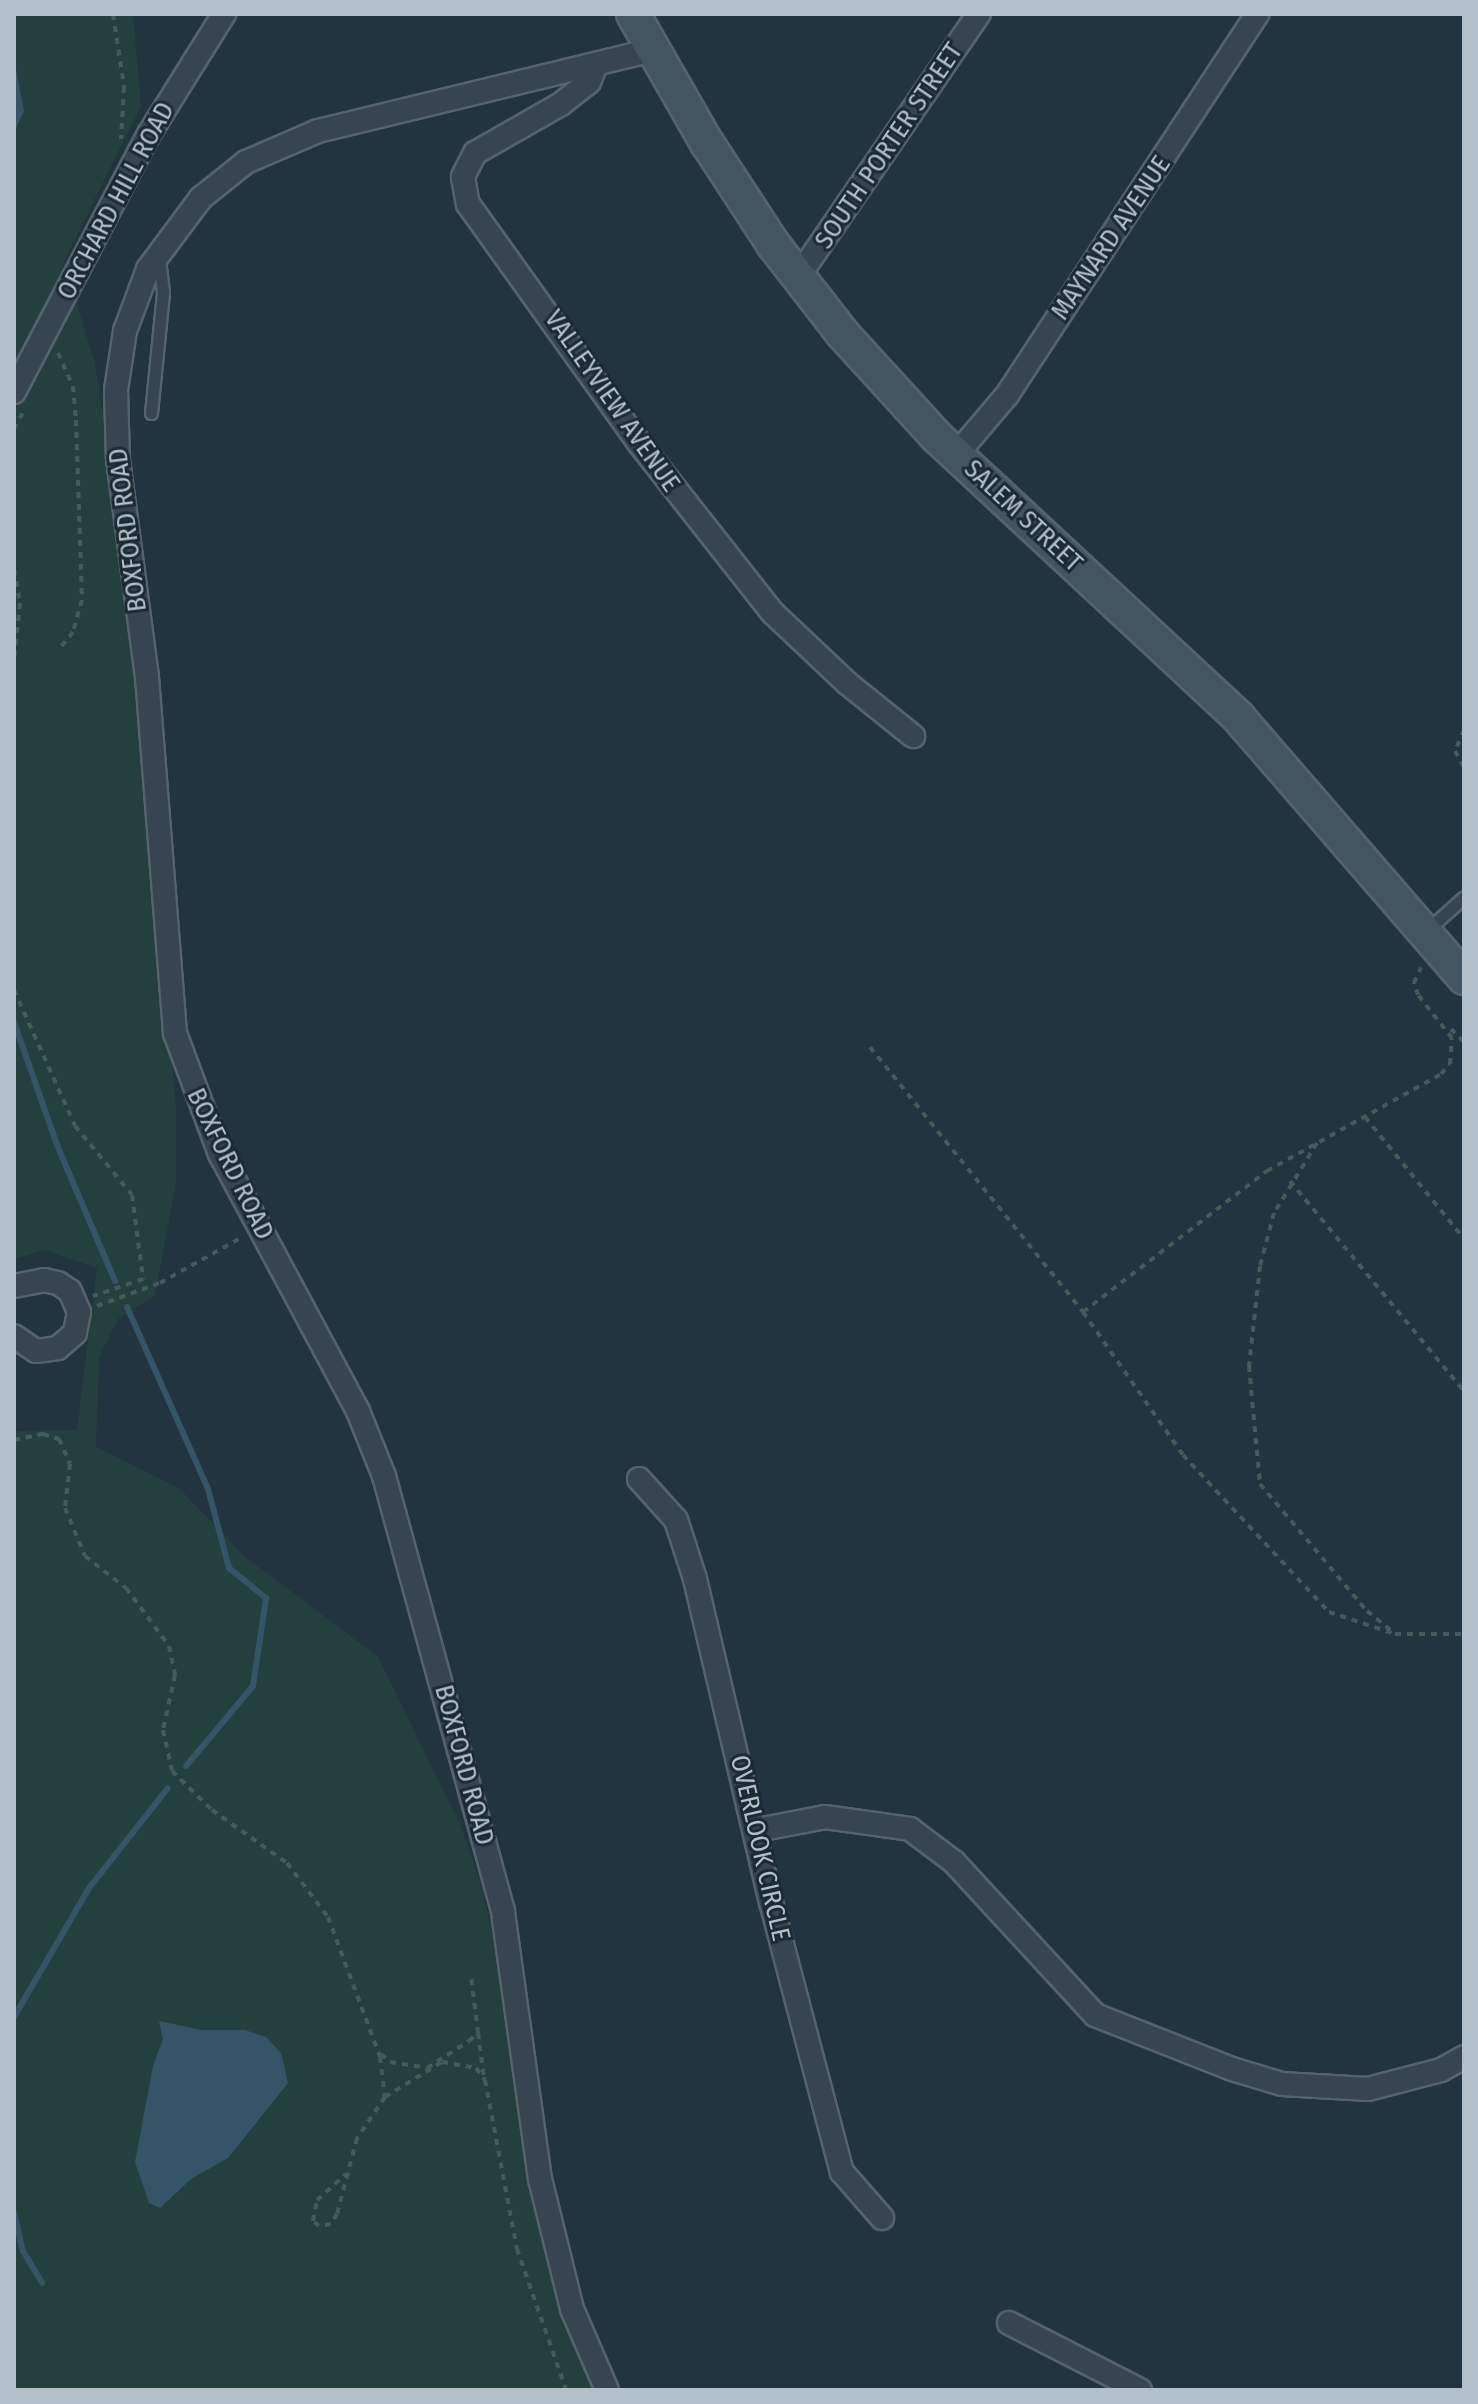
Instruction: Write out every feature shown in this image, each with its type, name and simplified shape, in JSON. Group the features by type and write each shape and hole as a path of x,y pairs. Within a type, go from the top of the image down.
{"main road":[{"name":"SALEM STREET","path":"633,14 707,143 798,277 842,333 956,455 1239,718 1464,978"}],"street":[{"name":"ORCHARD HILL ROAD","path":"14,392 149,134 224,14"},
{"name":"SOUTH PORTER STREET","path":"798,277 979,14"},
{"name":"MAYNARD AVENUE","path":"956,455 1007,395 1257,14"},
{"name":"BOXFORD ROAD","path":"607,2390 572,2309 540,2179 503,1911 407,1550 358,1411 220,1154 175,1033 147,677 117,419 125,331 158,253 201,198 246,162 318,131 653,50"},
{"name":"VALLEYVIEW AVENUE","path":"596,65 589,82 561,104 475,153 463,177 468,204 552,315 639,443 773,613 847,683 913,736"},
{"path":"14,1286 44,1280 58,1283 82,1305 75,1333 58,1348 36,1351 14,1336"},
{"name":"OVERLOOK CIRCLE","path":"639,1479 676,1520 842,2172 882,2218"},
{"path":"757,1830 825,1817 910,1829 954,1862 1095,2015 1232,2069 1282,2084 1368,2089 1441,2070 1464,2057"},
{"path":"1009,2323 1140,2390"}],"lane":[{"path":"151,413 163,292 158,253"},
{"path":"1432,940 1464,897"}],"path":[{"path":"113,14 124,87 122,137 115,150"},
{"path":"58,344 57,357 73,386 82,600 73,632 61,647"},
{"path":"14,569 20,603 14,660"},
{"path":"1464,730 1455,751 1464,767"},
{"path":"1432,940 1414,983 1418,995 1464,1042"},
{"path":"14,990 75,1126 132,1195 143,1279 82,1305"},
{"path":"1083,1312 1267,1171 1441,1074 1454,1048 1449,1028"},
{"path":"870,1047 1083,1312 1169,1440 1293,1577 1329,1612 1395,1634 1464,1634"},
{"path":"1364,1116 1464,1239"},
{"path":"1317,1143 1290,1181 1274,1213 1250,1326 1260,1484 1367,1611 1395,1634"},
{"path":"1290,1181 1464,1391"},
{"path":"82,1305 160,1283 260,1227"},
{"path":"14,1440 43,1434 59,1439 67,1451 65,1508 85,1556 126,1588 169,1646 175,1675 163,1730 172,1771 212,1810 287,1863 313,1892 347,1958 379,2052 385,2097"},
{"path":"471,1975 485,2080 517,2249 566,2390"},
{"path":"346,2174 317,2200 313,2221 319,2226 331,2224 337,2214 357,2138 385,2097 478,2033"},
{"path":"379,2052 390,2062 427,2068 460,2063 476,2068 485,2080"}],"green space":[{"path":"14,14 133,14 141,106 64,261 95,364 138,644 176,1108 176,1182 155,1295 118,1319 99,1357 96,1447 180,1489 243,1555 378,1657 460,1824 482,1888 512,2028 542,2236 554,2285 596,2390 14,2390 14,1431 77,1430 97,1268 44,1250 14,1259"}],"water":[{"path":"14,59 24,111 14,132"},
{"path":"159,2021 202,2030 245,2030 266,2037 281,2053 288,2083 228,2158 191,2179 160,2208 149,2203 135,2162 153,2066 163,2039"}],"waterway":[{"path":"14,1022 57,1145 115,1281"},
{"path":"127,1307 208,1489 229,1568 266,1598 253,1686 186,1766"},
{"path":"14,2017 89,1888 168,1788"},
{"path":"14,2213 23,2251 42,2283"}]}
